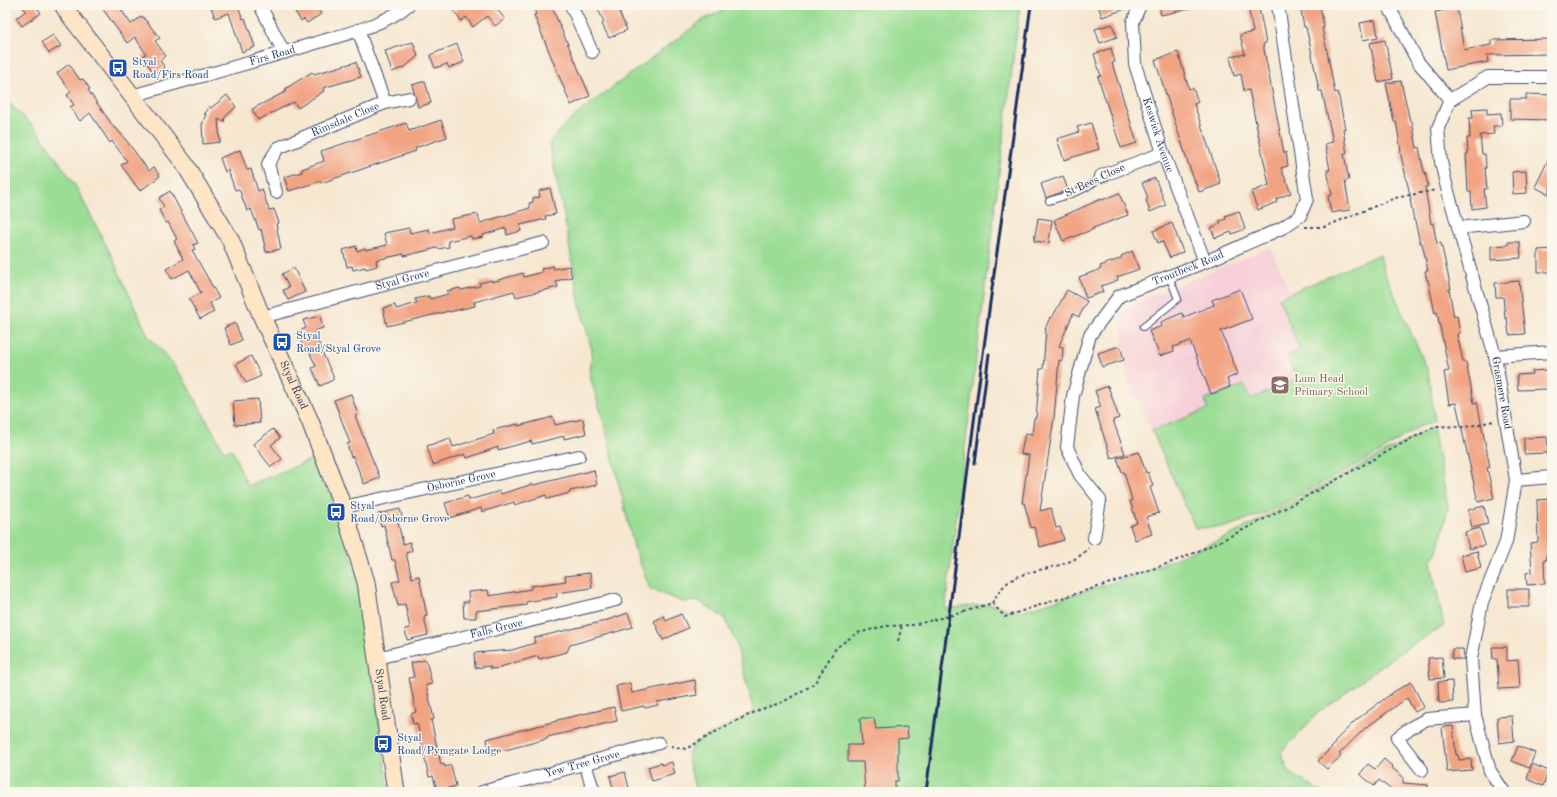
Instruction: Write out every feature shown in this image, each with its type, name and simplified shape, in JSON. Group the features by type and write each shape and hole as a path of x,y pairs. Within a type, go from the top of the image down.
{"main road":[{"name":"Styal Road","path":"63,5 184,163 230,239 262,317 310,421 343,507 366,582 396,792"}],"street":[{"path":"260,5 284,53"},
{"name":"Firs Road","path":"132,96 284,53 358,30 400,12 408,5"},
{"path":"571,5 592,52"},
{"name":"Keswick Avenue","path":"1140,5 1133,22 1135,64 1163,153 1205,262"},
{"name":"Troutbeck Road","path":"1094,538 1100,500 1080,475 1067,447 1073,396 1090,335 1119,296 1205,262 1282,228 1300,216 1307,199 1278,5"},
{"path":"1388,5 1418,62 1450,100 1488,78 1552,78"},
{"name":"Rimsdale Close","path":"276,192 263,162 278,148 386,103 358,30"},
{"path":"386,103 409,98"},
{"name":"Grasmere Road","path":"1450,100 1438,128 1441,162 1458,228 1495,356 1516,480 1506,542 1482,602 1471,659 1475,715 1490,770 1504,792"},
{"name":"St Bees Close","path":"1101,176 1163,153"},
{"path":"1458,228 1524,221"},
{"name":"Styal Grove","path":"262,317 543,243"},
{"path":"1495,356 1552,352"},
{"name":"Osborne Grove","path":"343,507 579,456"},
{"path":"1516,480 1552,477"},
{"name":"Falls Grove","path":"377,658 616,600"},
{"path":"1422,770 1397,738 1410,728 1427,719 1475,715"},
{"name":"Yew Tree Grove","path":"482,792 659,742"},
{"path":"585,764 594,792"}],"lane":[{"name":"St Bees Close","path":"1049,201 1084,189 1094,184 1101,176"},
{"path":"1143,327 1178,299 1169,276"}],"path":[{"path":"1282,228 1324,227 1395,198 1447,188"},
{"path":"992,603 1005,618 1048,602 1110,584 1154,569 1243,530 1436,426 1465,427 1506,419"},
{"path":"659,742 672,747 686,749 726,726 759,710 783,702 814,684 836,648 857,633 886,626 933,620 992,603 1010,581 1078,557 1088,549 1094,538"},
{"path":"898,641 902,625"}],"shaded area":[{"name":"Lum Head Primary School","path":"1270,247 1290,293 1380,254 1383,269 1428,371 1435,421 1418,427 1382,451 1266,513 1225,527 1195,528 1126,374 1120,314 1140,301"}],"green space":[{"path":"734,5 1020,5 945,609 989,604 1019,612 1133,576 1227,537 1433,427 1448,507 1439,547 1431,562 1444,626 1399,653 1319,712 1281,752 1289,772 1321,792 694,792 695,788 687,756 693,744 754,712 736,643 725,619 699,601 683,602 650,589 634,547 606,430 590,376 592,350 580,306 549,143 562,128 581,111 689,30 703,20"},
{"path":"5,99 37,130 75,185 112,257 148,336 182,376 224,451 232,449 247,486 318,457 358,576 389,792 5,792"},
{"name":"Lum Head Primary School","path":"1380,254 1383,269 1428,371 1435,421 1418,427 1382,451 1266,513 1225,527 1195,528 1152,431 1208,409 1205,400 1244,385 1251,399 1297,379 1287,356 1300,350 1279,298"}],"building":[{"path":"22,5 35,5 41,13 22,26 16,18 26,11"},
{"path":"100,5 118,5 131,24 142,16 160,38 155,41 166,56 160,60 165,68 155,75 142,56 146,54 135,37 127,43"},
{"path":"218,5 247,5 239,9 243,19 245,18 255,47 242,52 229,13 215,18 211,7"},
{"path":"293,5 315,5 321,14 307,23 304,19 301,21 294,10 296,10"},
{"path":"462,5 501,5 496,8 505,19 495,26 487,16 473,27 466,17 461,21 454,11"},
{"path":"532,5 551,5 590,96 571,105 534,15 536,14"},
{"path":"596,5 635,5 619,12 627,30 609,38 602,24 604,22"},
{"path":"1098,5 1132,5 1131,7 1102,17"},
{"path":"1159,5 1188,5 1189,9 1161,15"},
{"path":"1248,5 1258,5 1262,22 1266,43 1263,44 1284,153 1286,152 1288,166 1281,168 1291,193 1276,199 1277,202 1258,210 1251,192 1269,185 1249,90 1244,91 1241,74 1234,76 1230,57 1245,54 1240,35 1253,32"},
{"path":"1300,5 1320,5 1324,28 1322,28 1335,93 1338,92 1345,129 1343,129 1347,154 1344,154 1349,180 1345,181 1350,210 1331,213 1328,196 1332,195 1327,170 1330,170 1325,144 1333,142 1322,91 1319,91"},
{"path":"1457,8 1464,50 1491,45 1491,40 1552,39 1552,54 1487,55 1488,62 1446,70 1435,12"},
{"path":"1375,20 1378,37 1363,40 1360,23"},
{"path":"1112,24 1117,37 1100,43 1095,29"},
{"path":"53,35 61,46 49,53 42,42"},
{"path":"1385,40 1393,79 1378,82 1370,43"},
{"path":"413,42 418,56 405,67 392,72 385,51"},
{"path":"457,44 464,62 449,68 447,64 435,68 430,55"},
{"path":"1111,48 1115,62 1112,63 1137,143 1121,148 1098,77 1101,76 1094,54"},
{"path":"1178,52 1189,89 1193,88 1198,102 1194,104 1221,184 1199,192 1189,166 1155,60"},
{"path":"356,62 361,77 323,88 324,91 298,108 294,102 258,120 252,109 287,91 285,89 312,72 314,74"},
{"path":"69,64 80,80 83,79 90,89 88,90 115,129 116,128 126,140 149,171 154,167 160,176 140,191 121,165 127,161 112,141 110,143 90,113 80,121 70,107 74,105 67,95 71,92 57,73"},
{"path":"425,81 431,103 418,107 412,85"},
{"path":"1401,81 1410,121 1412,121 1417,148 1419,147 1425,172 1428,186 1425,187 1431,224 1433,223 1437,244 1441,243 1451,289 1449,289 1454,317 1457,316 1460,333 1457,334 1463,362 1466,362 1474,403 1477,402 1490,467 1487,468 1494,498 1478,502 1456,403 1449,404 1444,372 1449,371 1437,312 1435,313 1425,271 1428,271 1422,243 1420,243 1414,221 1411,199 1400,151 1396,121 1394,122 1386,83"},
{"path":"1526,94 1552,95 1552,120 1510,119 1510,99 1526,99"},
{"path":"227,95 236,107 225,117 224,122 218,119 220,142 203,144 202,125 206,114 204,114 209,106 211,108"},
{"path":"1487,108 1487,114 1501,113 1502,126 1493,126 1494,134 1480,135 1482,154 1485,154 1487,189 1484,189 1486,207 1472,209 1471,192 1468,192 1466,154 1468,154 1467,138 1470,138 1469,118 1473,118 1472,109"},
{"path":"441,120 447,137 415,148 416,151 321,183 321,181 289,191 284,177 302,172 302,169 324,161 321,151 406,123 409,131"},
{"path":"1091,123 1099,149 1064,160 1057,139 1079,132 1077,127"},
{"path":"240,150 247,170 251,169 258,191 262,189 269,210 274,209 279,223 276,224 281,249 266,252 261,229 259,230 251,209 247,211 239,189 235,190 228,170 225,172 220,158"},
{"path":"1552,152 1552,186 1548,194 1535,187"},
{"path":"1526,171 1527,193 1513,194 1512,172"},
{"path":"1063,176 1068,190 1046,198 1041,184"},
{"path":"1155,178 1166,205 1150,212 1146,200 1148,198 1142,183"},
{"path":"550,188 556,214 545,216 546,219 520,225 521,231 507,235 506,228 483,235 483,237 472,239 471,236 448,241 449,247 376,260 377,266 366,269 365,267 353,270 352,266 347,267 343,250 356,246 357,251 365,248 366,250 387,245 384,233 409,228 410,233 429,229 430,233 453,227 451,219 478,214 480,223 530,208 529,203 533,202 533,198 540,197 539,191"},
{"path":"170,191 198,243 193,245 195,249 192,250 219,298 210,303 214,312 200,319 189,299 201,293 189,270 172,279 166,269 183,259 174,241 177,239 168,222 166,223 159,210 164,207 159,198"},
{"path":"1119,193 1128,215 1063,241 1054,220 1101,199 1102,200"},
{"path":"1239,211 1245,229 1215,238 1211,228 1220,224 1220,221 1226,219 1225,216"},
{"path":"1038,218 1052,220 1049,243 1034,241"},
{"path":"1172,223 1183,252 1170,258 1162,241 1158,243 1153,231"},
{"path":"1508,242 1520,242 1521,258 1491,260 1491,246 1508,245"},
{"path":"1552,249 1552,272 1538,272 1538,250"},
{"path":"1132,251 1139,269 1117,277 1118,280 1101,286 1103,292 1086,298 1079,277 1101,269 1100,266 1122,258 1121,256"},
{"path":"553,266 554,269 569,266 572,277 556,281 558,287 516,297 514,291 474,302 475,306 387,326 383,308 395,305 396,309 417,303 415,299 429,296 430,299 448,294 447,291 480,286 479,283 492,280 492,282 523,273 524,277 542,272 541,269"},
{"path":"294,268 305,292 288,300 283,290 289,287 282,274"},
{"path":"1519,281 1525,334 1509,335 1507,318 1505,318 1503,297 1496,297 1495,283"},
{"path":"1240,289 1252,319 1221,331 1238,374 1227,379 1230,387 1211,394 1190,341 1173,347 1174,351 1160,356 1149,331 1162,326 1161,322 1182,313 1184,317 1214,305 1212,300"},
{"path":"1067,290 1087,301 1079,317 1073,314 1059,346 1063,347 1062,361 1059,360 1054,418 1040,511 1051,508 1056,528 1060,527 1064,540 1040,547 1034,527 1031,528 1024,503 1022,503 1029,455 1021,454 1025,433 1032,434 1034,418 1036,418 1040,369 1043,369 1045,329 1050,317 1052,318"},
{"path":"320,316 323,328 314,331 333,376 333,380 320,386 312,368 316,366 307,347 304,348 297,332 306,328 303,320"},
{"path":"235,323 242,340 231,345 224,328"},
{"path":"1120,346 1124,360 1102,367 1098,353"},
{"path":"251,356 261,376 246,383 236,364"},
{"path":"1548,370 1549,389 1518,390 1517,375 1533,374 1532,371"},
{"path":"1108,386 1119,418 1113,420 1125,454 1111,458 1095,409 1101,407 1095,391"},
{"path":"351,394 358,415 355,416 380,478 364,484 353,456 351,457 347,444 350,443 334,400"},
{"path":"258,399 260,423 235,425 233,401"},
{"path":"553,417 555,425 583,419 586,434 564,439 564,436 532,444 531,441 498,450 498,447 467,458 465,454 433,465 427,446 450,438 453,447 494,434 493,430 518,424 518,426"},
{"path":"273,429 280,438 271,445 282,459 271,467 253,444"},
{"path":"1547,437 1548,453 1524,454 1524,438"},
{"path":"1139,452 1146,473 1148,472 1153,486 1150,487 1159,513 1146,517 1152,534 1135,540 1130,526 1137,523 1130,501 1132,500 1124,472 1122,472 1117,458"},
{"path":"594,470 597,485 570,491 570,493 547,499 546,495 515,505 514,502 482,512 481,508 450,518 445,503 468,496 469,500 500,491 501,494 533,484"},
{"path":"1552,499 1552,554 1546,554 1547,560 1544,560 1545,584 1527,585 1526,573 1532,572 1530,543 1538,542 1537,500"},
{"path":"1484,506 1488,524 1472,528 1468,510"},
{"path":"400,509 403,521 398,522 403,544 410,542 412,551 406,553 412,578 419,576 427,616 424,617 428,635 407,640 405,629 410,628 405,604 398,606 392,582 400,580 395,560 392,560 384,525 381,526 378,514"},
{"path":"1480,528 1485,545 1469,549 1465,532"},
{"path":"1477,551 1481,568 1465,572 1461,555"},
{"path":"590,573 592,588 556,593 557,597 526,602 526,605 476,611 476,618 464,618 463,602 469,602 468,592 488,590 489,596 531,589 531,586 566,581 565,576"},
{"path":"1508,589 1529,589 1529,607 1508,607"},
{"path":"628,613 633,627 570,645 567,652 539,659 538,656 500,668 490,669 490,666 475,668 474,653 512,650 535,643 534,638 605,621"},
{"path":"681,614 688,628 663,640 654,621 664,616 666,621"},
{"path":"1492,647 1507,647 1507,661 1518,660 1520,688 1499,689 1497,659 1493,659"},
{"path":"1452,649 1463,649 1464,659 1452,659"},
{"path":"1442,657 1444,678 1430,679 1428,658"},
{"path":"426,660 432,684 426,685 434,719 431,720 441,765 444,764 445,767 451,765 456,786 437,791 433,776 429,777 417,723 413,724 411,714 416,712 409,678 414,677 411,663"},
{"path":"695,680 697,695 657,702 658,705 645,708 644,706 621,711 616,686 630,683 632,693"},
{"path":"1452,681 1453,702 1439,703 1438,682"},
{"path":"1411,682 1424,707 1415,712 1407,698 1364,729 1339,754 1341,756 1327,769 1318,761 1356,720 1395,691"},
{"path":"614,707 617,721 547,737 547,739 490,754 487,739 557,720"},
{"path":"1512,716 1514,741 1499,743 1497,717"},
{"path":"860,718 874,718 876,729 907,727 908,738 898,739 898,781 895,781 895,792 865,792 863,762 848,762 848,745 862,745"},
{"path":"1453,726 1456,755 1458,755 1459,760 1471,759 1472,770 1447,772 1442,727"},
{"path":"1518,746 1535,753 1529,768 1512,761"},
{"path":"1384,759 1403,777 1403,783 1428,785 1427,792 1394,792 1379,780 1374,786 1360,774 1368,764 1375,769"},
{"path":"672,762 675,774 652,781 648,767 661,763 662,765"},
{"path":"1532,764 1549,771 1543,786 1527,779"},
{"path":"625,772 630,792 614,792 610,776"}],"railway":[{"path":"926,792 979,383 1031,5"},
{"path":"975,463 989,354"}],"place":[{"name":"Styal Road/Firs Road","path":"118,68"},
{"name":"Styal Road/Styal Grove","path":"282,342"},
{"name":"Lum Head Primary School","path":"1280,385"},
{"name":"Styal Road/Osborne Grove","path":"336,512"},
{"name":"Styal Road/Pymgate Lodge","path":"383,744"}]}
